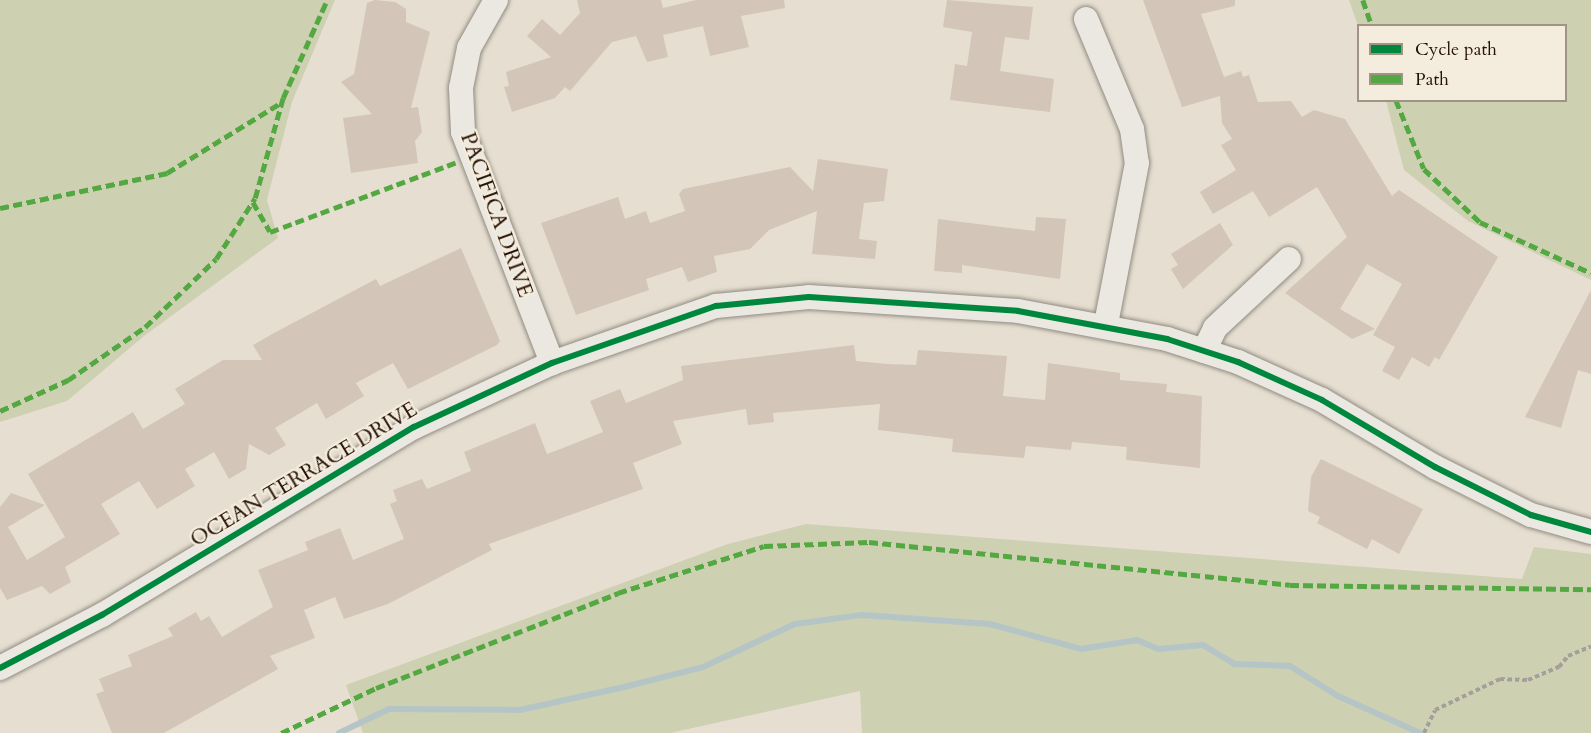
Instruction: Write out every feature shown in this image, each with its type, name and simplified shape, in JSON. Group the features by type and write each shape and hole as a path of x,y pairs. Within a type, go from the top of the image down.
{"street":[{"name":"PACIFICA DRIVE","path":"496,0 469,48 461,88 463,132 552,363"},
{"path":"1086,19 1132,129 1137,163 1106,324"},
{"path":"1204,351 1215,328 1289,259"},
{"name":"OCEAN TERRACE DRIVE","path":"0,668 102,615 414,427 552,363 716,306 809,297 1018,311 1106,324 1204,351 1322,400 1435,467 1531,515 1591,532"}],"path":[{"path":"1424,733 1435,710 1500,679 1528,680 1560,668 1568,656 1591,646"}],"green space":[{"path":"0,0 335,0 292,102 267,200 278,238 144,336 67,401 0,422"},
{"path":"1349,0 1591,0 1591,280 1468,221 1404,170 1386,102 1567,102 1567,24 1357,24"},
{"path":"806,524 1522,579 1534,547 1591,554 1591,733 862,733 860,691 670,733 363,733 346,685 728,544"}],"building":[{"path":"375,0 395,2 406,9 406,22 430,32 411,108 418,107 422,132 415,141 418,163 351,173 343,118 372,114 341,82 354,74 367,3"},
{"path":"577,0 661,0 663,8 696,0 784,0 785,8 741,16 749,47 710,56 703,26 663,35 668,57 647,62 636,36 612,42 570,91 565,87 555,98 512,112 504,87 509,86 506,72 551,57 527,36 542,19 560,35 580,13"},
{"path":"947,0 1033,7 1029,40 1005,37 1000,71 1054,79 1050,112 950,100 955,64 967,66 972,32 943,27"},
{"path":"1143,0 1235,0 1235,6 1201,14 1224,77 1241,71 1243,77 1249,75 1258,102 1291,101 1302,117 1314,110 1345,119 1392,196 1399,190 1498,257 1439,360 1435,357 1429,367 1412,357 1399,380 1382,371 1395,347 1373,335 1402,284 1367,264 1340,309 1375,329 1352,339 1285,293 1347,237 1317,187 1269,217 1253,191 1213,214 1200,192 1236,170 1221,145 1232,139 1222,123 1220,96 1182,107"},
{"path":"818,159 888,169 884,201 864,203 859,239 877,241 875,259 812,254 817,211 769,230 750,249 714,256 717,272 688,282 682,267 646,279 649,290 576,315 541,223 618,197 625,219 646,211 650,223 685,211 679,194 683,189 790,167 813,191"},
{"path":"1036,217 1066,219 1060,279 962,265 962,273 934,271 938,219 1035,231"},
{"path":"1220,223 1233,245 1183,289 1171,269 1178,265 1171,254"},
{"path":"461,248 500,341 497,345 408,389 393,363 356,383 364,396 326,419 317,403 275,428 286,445 269,455 249,444 246,469 229,479 214,452 185,469 195,486 157,509 139,481 101,504 120,534 65,567 71,582 50,594 42,586 7,600 0,588 0,507 11,493 45,505 8,527 27,560 65,537 28,474 133,412 143,429 185,404 175,389 223,360 262,360 253,345 274,333 376,279 380,286"},
{"path":"1591,290 1591,374 1578,370 1561,428 1525,417"},
{"path":"854,345 856,361 887,364 916,365 918,350 1007,356 1003,396 1045,400 1048,363 1120,373 1120,380 1167,384 1166,392 1202,396 1200,468 1126,460 1127,447 1072,442 1071,450 1026,446 1024,458 952,452 953,439 878,430 880,404 773,413 774,422 748,425 746,409 673,421 682,444 633,463 643,489 489,544 492,550 388,604 344,619 335,597 304,610 315,638 270,656 278,669 164,733 112,733 96,694 104,691 99,679 132,666 128,655 173,636 168,628 196,612 201,621 209,616 222,637 273,607 258,570 308,550 305,542 340,528 353,560 404,539 390,504 397,501 393,490 422,479 427,489 471,471 464,452 535,423 547,454 563,448 603,432 590,401 620,389 626,403 683,380 681,366"},
{"path":"1321,459 1423,509 1399,554 1372,539 1367,549 1317,523 1320,517 1308,511 1311,477"}],"waterway":[{"path":"339,733 389,709 520,710 628,686 703,667 795,624 862,615 990,624 1081,649 1137,640 1158,649 1203,645 1235,664 1290,666 1338,696 1420,733"}],"marked path":[{"path":"0,411 68,380 145,327 216,259 255,198 283,98 327,0"},
{"path":"1363,0 1371,24"},
{"path":"0,208 167,173 282,102"},
{"path":"1397,102 1424,169 1480,222 1591,273"},
{"path":"253,202 270,232 457,162"},
{"path":"281,733 376,688 618,593 764,546 869,542 1290,585 1591,589"}],"cycle path":[{"path":"0,668 102,615 414,427 552,363 716,306 809,297 1018,311 1167,339 1238,362 1322,400 1435,467 1531,515 1591,532"}]}
